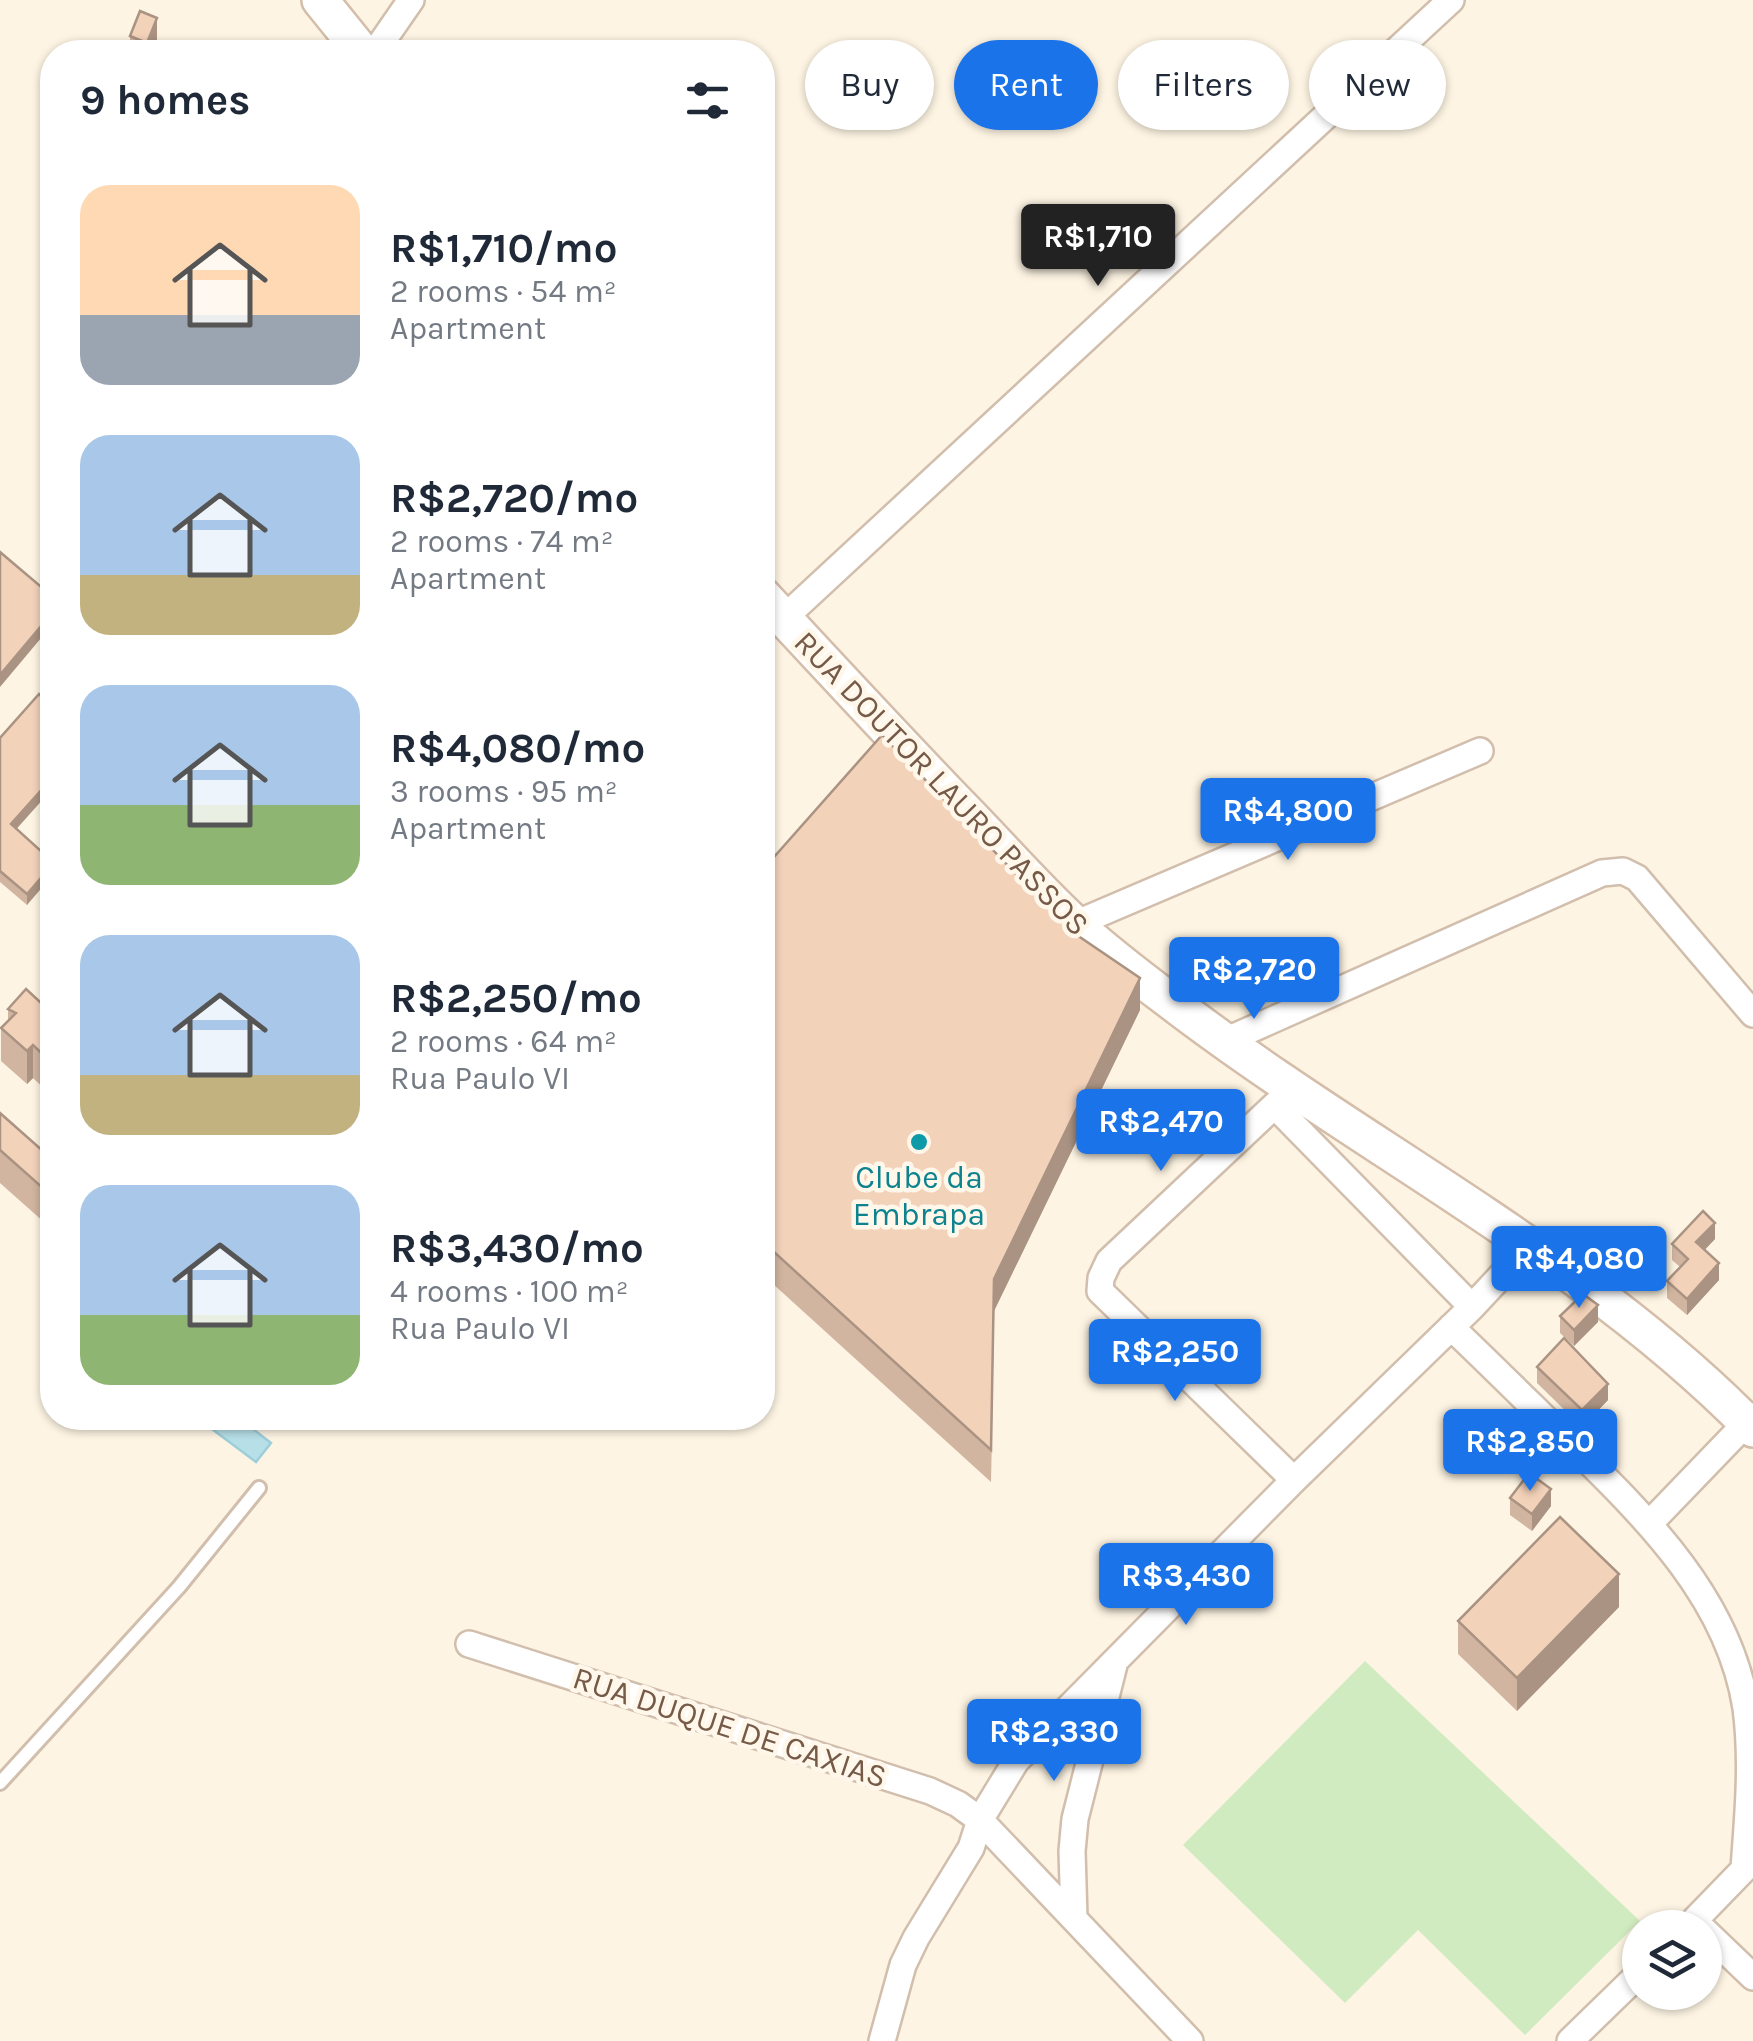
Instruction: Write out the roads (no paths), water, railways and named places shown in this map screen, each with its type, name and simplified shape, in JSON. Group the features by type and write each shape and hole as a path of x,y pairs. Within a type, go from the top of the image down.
{"main road":[{"path":"321,0 353,40"},
{"name":"RUA DOUTOR LAURO PASSOS","path":"775,608 1075,924 1224,1041 1283,1098 1529,1246 1670,1352 1751,1422"}],"street":[{"path":"312,0 321,0"},
{"path":"383,40 411,0"},
{"path":"775,604 1451,0"},
{"path":"1075,924 1480,752"},
{"path":"1224,1041 1602,873 1623,871 1637,878 1753,1014"},
{"path":"1294,1480 1100,1291 1100,1278 1108,1261 1283,1098 1472,1307"},
{"path":"882,2041 903,1965 1016,1761 1529,1246"},
{"path":"1452,1327 1651,1522 1720,1626 1746,1708 1752,1775 1749,1864 1711,1910"},
{"path":"1651,1522 1751,1422"},
{"name":"RUA DUQUE DE CAXIAS","path":"469,1644 930,1791 958,1804 980,1820 1190,2041"},
{"path":"1074,1918 1072,1851 1076,1819 1115,1660"},
{"path":"1722,1950 1753,1978"},
{"path":"1570,2041 1622,1990"}],"lane":[{"path":"0,1783 166,1601 259,1488"}],"water":[{"path":"213,1430 254,1430 271,1443 256,1462"}],"place":[{"name":"Clube da Embrapa","path":"919,1142"}]}
